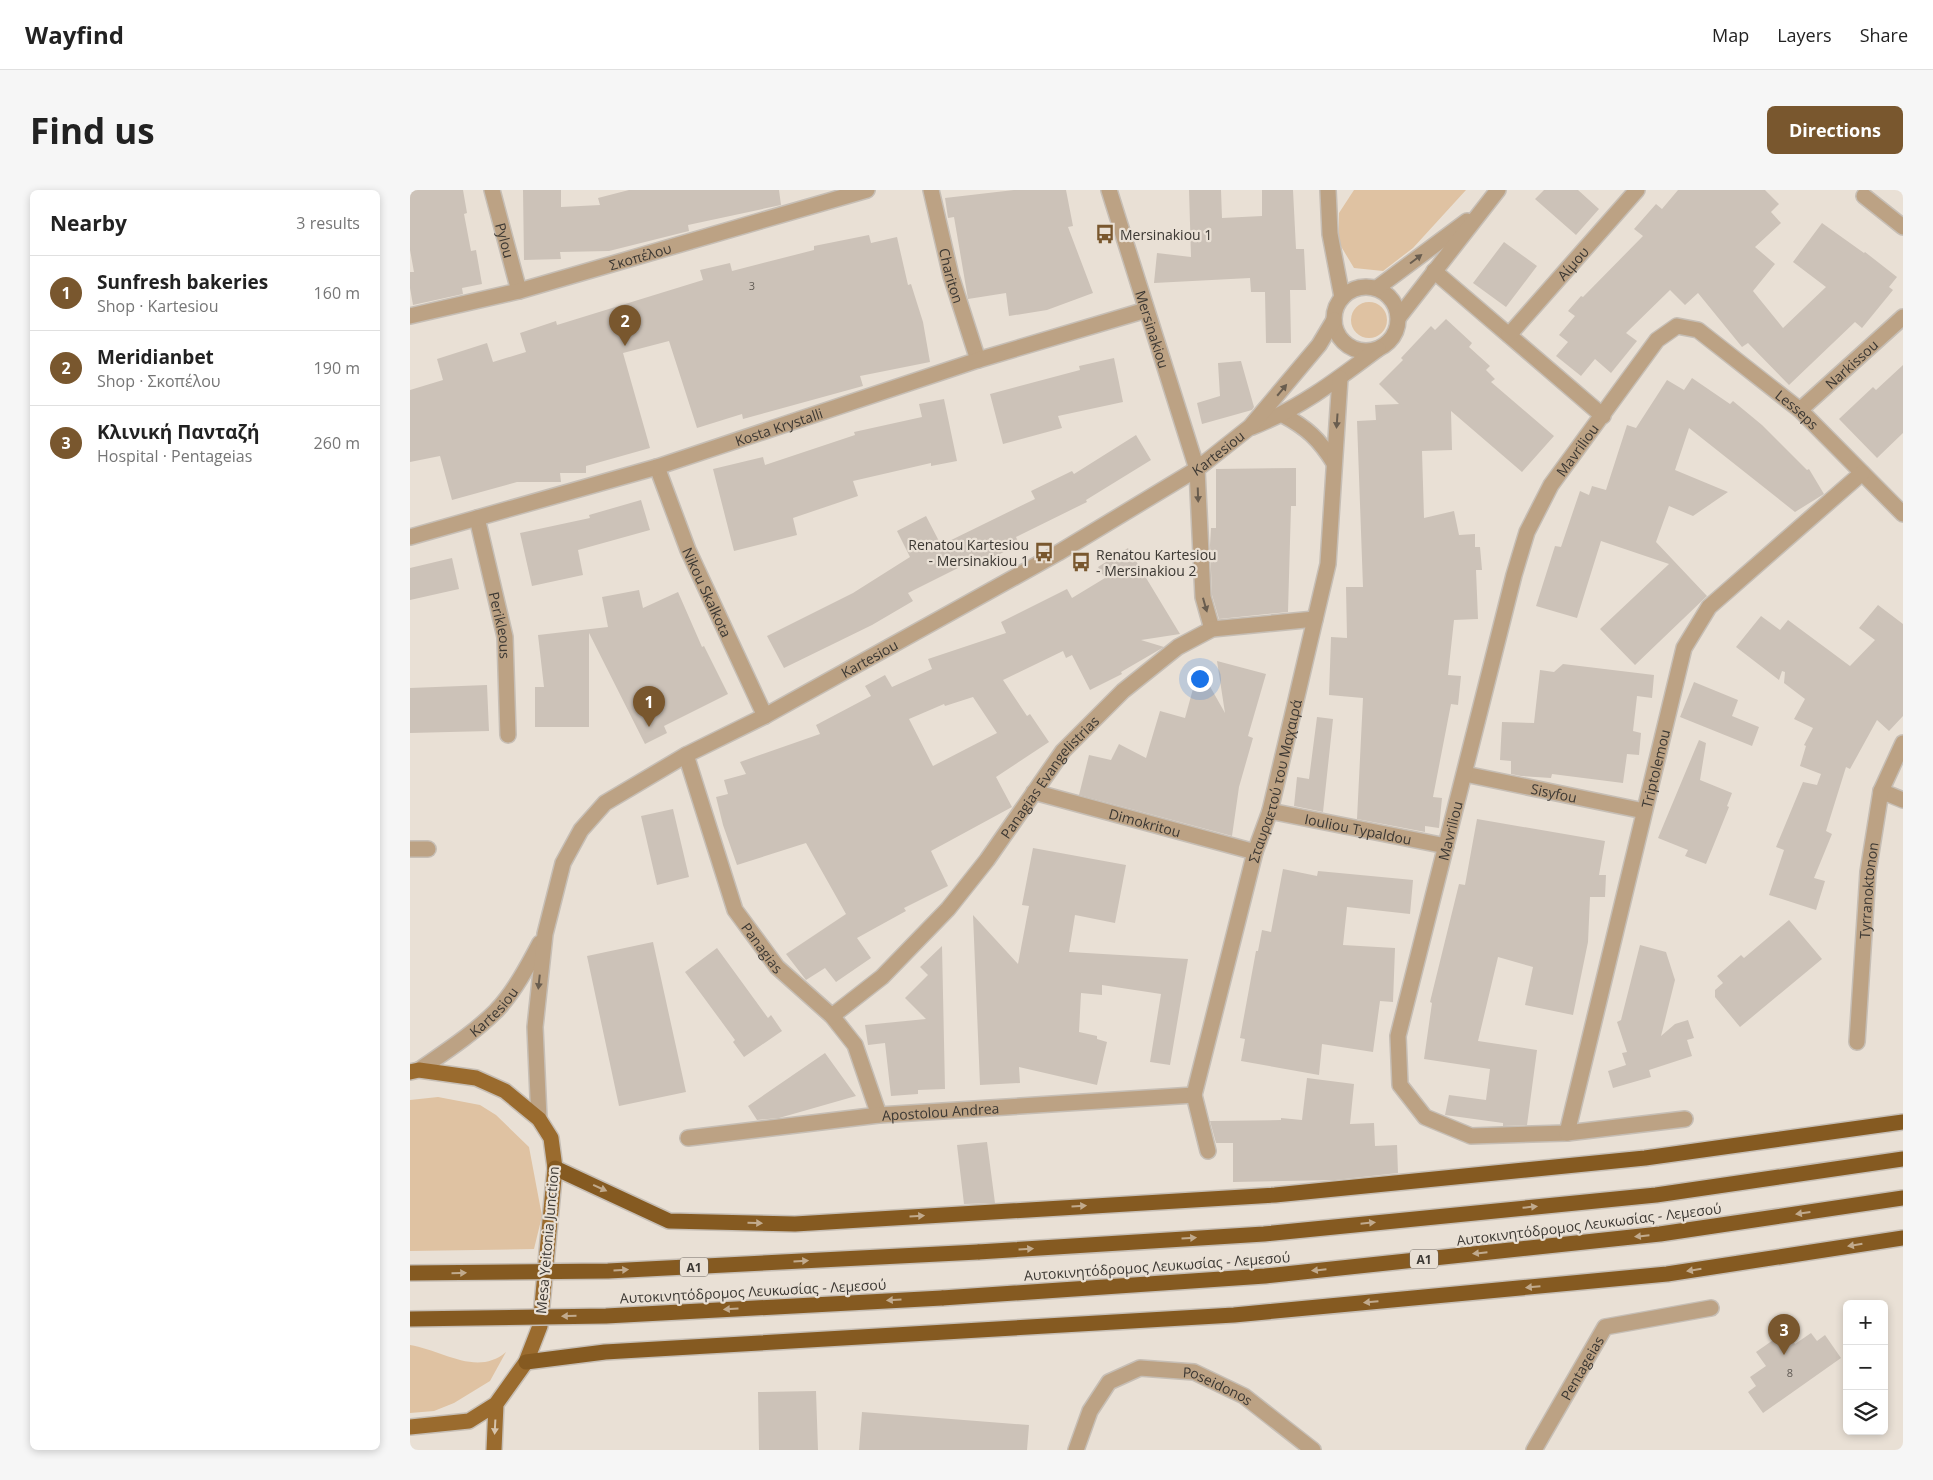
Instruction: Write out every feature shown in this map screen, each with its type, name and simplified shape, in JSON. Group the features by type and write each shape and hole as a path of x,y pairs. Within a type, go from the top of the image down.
{"highway":[{"path":"555,1168 669,1221 795,1224 1285,1194 1645,1158 1903,1122"},
{"name":"Αυτοκινητόδρομος Λευκωσίας - Λεμεσού","path":"410,1273 608,1271 978,1252 1264,1234 1636,1197 1903,1159"},
{"name":"Αυτοκινητόδρομος Λευκωσίας - Λεμεσού","path":"410,1319 606,1316 942,1298 1295,1272 1660,1234 1903,1198"},
{"path":"526,1362 605,1352 1254,1313 1667,1274 1903,1238"}],"main road":[{"name":"Mesa Yeitonia Junction","path":"410,1427 469,1421 496,1404 526,1362 540,1326 555,1168 551,1138 539,1119 505,1091 476,1078 415,1071"},
{"path":"494,1450 496,1404"}],"street":[{"name":"Pylou","path":"492,190 519,291"},
{"name":"Σκοπέλου","path":"410,316 519,291 867,190"},
{"name":"Chariton","path":"931,190 951,276 978,360"},
{"name":"Mersinakiou","path":"1109,190 1197,469 1203,597 1212,629"},
{"path":"1328,190 1330,234 1342,297"},
{"path":"1399,317 1392,299 1377,288 1358,287 1342,297 1334,312 1334,320 1341,340 1349,346 1370,351 1380,348 1394,335 1399,317 1498,190"},
{"name":"Αίμου","path":"1509,335 1636,190"},
{"path":"1864,196 1903,227"},
{"path":"1377,288 1486,206"},
{"path":"1434,271 1603,416"},
{"name":"Kosta Krystalli","path":"410,537 657,467 978,360 1146,310"},
{"name":"Narkissou","path":"1800,410 1903,317"},
{"name":"Kartesiou","path":"539,1119 535,1027 545,934 563,863 581,830 605,803 686,755 765,716 1058,554 1197,469 1250,427 1319,345 1334,320"},
{"name":"Lesseps","path":"1676,326 1698,330 1800,410 1903,514"},
{"name":"Mavriliou","path":"1676,326 1656,340 1603,416 1551,485 1527,532 1514,576 1398,1036 1400,1086 1425,1116 1471,1136 1567,1133 1685,1119"},
{"name":"Kartesiou","path":"1250,427 1283,415 1340,378 1380,348"},
{"name":"Σταυραετού του Μαχαιρά","path":"1194,1095 1255,852 1270,811 1328,564 1340,378"},
{"path":"1283,415 1303,426 1322,443 1334,463"},
{"name":"Nikou Skalkota","path":"657,467 688,550 765,716"},
{"name":"Triptolemou","path":"1567,1133 1684,648 1709,607 1862,473"},
{"name":"Perikleous","path":"477,518 505,637 508,735"},
{"name":"Panagias Evangelistrias","path":"832,1016 882,977 948,909 987,860 1063,751 1123,690 1178,647 1212,629 1315,619"},
{"name":"Tyrranoktonon","path":"1857,1042 1868,872 1881,791 1903,742"},
{"name":"Panagias","path":"686,755 735,910 777,967 832,1016 855,1045 879,1115"},
{"name":"Sisyfou","path":"1465,774 1644,811"},
{"path":"1881,791 1903,800"},
{"name":"Dimokritou","path":"1034,792 1255,852"},
{"name":"Iouliou Typaldou","path":"1270,811 1446,846"},
{"path":"410,849 428,849"},
{"name":"Kartesiou","path":"415,1071 472,1032 497,1010 527,968 545,934"},
{"path":"1194,1095 1208,1151"},
{"name":"Apostolou Andrea","path":"688,1138 879,1115 1194,1095"},
{"name":"Pentageias","path":"1534,1450 1605,1327 1711,1308"},
{"name":"Poseidonos","path":"1076,1450 1090,1411 1109,1382 1140,1368 1194,1372 1244,1396 1312,1450"}],"shaded area":[{"path":"1354,190 1466,190 1413,248 1383,271 1354,268 1339,243 1339,213"},
{"path":"1369,302 1376,303 1382,307 1386,313 1386,327 1382,333 1376,337 1369,338 1362,337 1356,333 1352,327 1351,320 1352,313 1356,307 1362,303"},
{"path":"438,1097 480,1105 496,1115 529,1147 542,1216 534,1249 410,1251 410,1100"},
{"path":"410,1345 471,1362 495,1359 506,1352 490,1381 454,1403 434,1411 410,1413"}],"building":[{"path":"410,190 463,190 467,213 464,214 471,251 476,250 482,284 462,288 463,294 413,305 410,288 410,272 414,272 410,250"},
{"path":"523,190 561,190 561,207 600,205 598,198 629,190 779,190 781,205 688,225 689,231 609,251 560,252 561,259 524,260"},
{"path":"1014,190 1066,190 1073,226 1068,227 1093,293 1047,310 1009,316 1006,293 968,299 954,217 948,218 945,198"},
{"path":"1189,190 1221,190 1222,218 1262,216 1262,190 1293,190 1296,249 1304,249 1306,290 1290,290 1291,343 1266,343 1265,292 1251,292 1250,278 1154,283 1157,253 1191,257"},
{"path":"1544,190 1578,190 1599,209 1576,235 1535,199"},
{"path":"1678,190 1765,190 1779,204 1771,212 1781,223 1755,247 1775,264 1753,291 1783,328 1826,287 1793,262 1822,223 1865,252 1897,277 1889,287 1893,290 1862,328 1855,322 1789,385 1748,343 1742,347 1698,293 1685,305 1670,290 1626,333 1637,341 1611,373 1595,359 1581,376 1556,356 1568,342 1559,335 1575,316 1568,311 1643,236 1634,229 1656,204 1662,209"},
{"path":"869,235 871,243 897,237 908,285 911,284 923,322 930,362 860,376 863,386 743,419 742,414 697,428 669,341 623,353 650,448 586,466 586,473 560,473 561,482 517,482 452,500 440,456 410,462 410,390 443,380 437,359 487,343 493,362 526,352 520,333 556,321 557,325 703,280 700,270 730,263 732,271 814,250 814,246"},
{"path":"1504,242 1537,266 1506,307 1473,283"},
{"path":"1446,319 1472,343 1469,347 1490,366 1486,370 1495,379 1491,382 1554,436 1522,472 1451,411 1452,450 1422,451 1424,518 1454,511 1459,535 1475,534 1475,547 1480,547 1482,570 1476,570 1478,619 1454,620 1448,675 1461,676 1458,705 1451,704 1433,797 1442,798 1439,828 1425,826 1425,832 1357,819 1363,698 1329,695 1331,637 1347,638 1346,587 1363,587 1357,421 1376,420 1375,405 1399,404 1379,384 1403,360 1401,358 1431,326 1435,330"},
{"path":"1114,358 1123,402 1058,416 1062,428 1003,444 990,394 1080,370 1079,366"},
{"path":"1241,361 1254,407 1252,410 1202,424 1197,403 1220,396 1218,363"},
{"path":"1903,365 1903,433 1877,458 1839,419 1873,387 1876,390"},
{"path":"1692,378 1730,404 1733,401 1762,425 1807,470 1809,469 1824,494 1795,512 1689,428 1675,470 1728,492 1693,516 1669,506 1656,542 1707,596 1635,665 1600,629 1669,564 1601,541 1577,618 1536,606 1555,546 1561,547 1580,491 1589,495 1592,486 1606,490 1627,425 1636,428 1667,380 1684,390"},
{"path":"944,399 957,461 931,466 931,463 853,481 858,496 793,518 797,535 734,551 713,469 763,457 765,465 855,435 854,432 922,417 919,404"},
{"path":"1136,435 1151,460 1086,500 1087,502 1016,537 1019,544 975,567 972,561 908,593 913,601 872,625 784,668 767,636 853,593 910,557 897,531 926,516 941,545 1035,499 1031,491 1072,471 1074,474"},
{"path":"1296,468 1296,506 1291,506 1288,612 1219,619 1212,595 1210,545 1211,528 1216,528 1216,469"},
{"path":"641,500 650,530 578,550 583,575 532,586 520,533 590,518 589,515"},
{"path":"1128,548 1180,634 1141,640 1164,647 1121,672 1122,674 1090,690 1072,655 1066,658 1063,651 1003,680 1027,716 1030,714 1049,742 996,777 1012,807 931,851 948,886 904,908 906,911 857,938 871,958 836,982 825,968 806,980 786,954 846,914 806,843 737,865 723,825 716,797 728,794 724,780 746,774 740,762 820,734 816,725 871,696 865,686 885,675 892,687 932,669 928,659 1006,633 1001,622 1067,589 1072,598 1105,578 1098,567","holes":["973,697 997,733 933,766 909,719 944,704 945,706"]},
{"path":"452,558 459,589 410,600 410,568"},
{"path":"639,590 643,608 678,592 702,647 704,646 728,694 664,726 667,733 645,744 589,633 589,727 535,727 535,687 544,687 538,635 608,627 602,597"},
{"path":"1878,605 1903,624 1903,716 1889,731 1877,720 1850,769 1846,767 1826,831 1832,834 1814,878 1825,881 1816,910 1769,895 1784,850 1776,847 1803,782 1817,785 1821,774 1800,766 1806,746 1804,745 1813,728 1794,719 1805,699 1784,683 1785,672 1782,671 1779,680 1736,647 1761,616 1780,630 1788,620 1850,666 1875,640 1859,628"},
{"path":"1217,661 1266,674 1248,736 1253,738 1239,787 1232,836 1079,795 1089,755 1111,760 1119,744 1146,758 1160,711 1185,718 1199,667 1225,713"},
{"path":"1563,664 1654,675 1652,698 1637,696 1633,731 1641,733 1639,755 1627,754 1623,783 1552,774 1551,778 1521,776 1511,774 1511,761 1500,760 1502,722 1534,723 1540,670 1554,672"},
{"path":"1694,682 1738,700 1732,716 1759,727 1752,746 1680,717"},
{"path":"487,685 489,731 410,733 410,688"},
{"path":"1317,717 1333,719 1323,812 1294,806 1297,777 1309,779"},
{"path":"1699,740 1706,743 1700,780 1732,793 1727,806 1729,807 1706,864 1685,856 1688,850 1658,838"},
{"path":"673,809 689,877 657,885 641,816"},
{"path":"1477,819 1605,841 1599,875 1606,875 1605,897 1590,897 1588,942 1573,1015 1525,1005 1533,967 1498,957 1478,1041 1537,1050 1527,1125 1503,1126 1503,1123 1445,1115 1449,1095 1486,1100 1490,1069 1424,1059 1432,1003 1430,1002 1459,884 1465,885"},
{"path":"1033,848 1126,865 1115,923 1075,915 1069,952 1188,959 1170,1065 1150,1062 1161,994 1102,985 1102,995 1081,993 1079,1032 1097,1036 1097,1039 1107,1042 1097,1085 1019,1067 1020,1083 980,1085 973,915 1018,964 1029,906 1022,905"},
{"path":"1283,869 1317,876 1318,871 1413,880 1410,914 1347,907 1343,945 1395,948 1393,1002 1380,1001 1373,1052 1322,1044 1319,1075 1241,1061 1245,1039 1240,1038 1256,951 1258,951 1262,930 1271,932"},
{"path":"1789,920 1822,959 1740,1027 1715,997 1715,990 1723,983 1717,976 1741,955 1744,958"},
{"path":"653,942 686,1092 619,1106 587,956"},
{"path":"1640,945 1666,952 1675,980 1661,1036 1675,1024 1688,1020 1694,1038 1687,1040 1692,1056 1649,1070 1651,1077 1613,1088 1608,1071 1626,1065 1622,1053 1627,1052 1617,1022 1621,1020"},
{"path":"942,946 945,1089 918,1090 918,1094 891,1096 885,1043 868,1045 865,1025 926,1019 905,998 928,975 920,967"},
{"path":"717,948 768,1018 771,1015 782,1031 744,1057 733,1042 735,1040 685,972"},
{"path":"825,1053 856,1096 779,1118 757,1120 748,1106"},
{"path":"1307,1078 1354,1084 1350,1124 1374,1123 1375,1146 1397,1145 1398,1173 1335,1180 1233,1182 1233,1143 1216,1143 1210,1121 1281,1120 1281,1118 1302,1120"},
{"path":"987,1142 995,1203 964,1204 957,1145"},
{"path":"1786,1331 1795,1344 1811,1333 1817,1341 1825,1335 1841,1358 1763,1413 1748,1392 1756,1386 1750,1377 1766,1366 1756,1352"},
{"path":"816,1391 818,1450 759,1450 758,1392"},
{"path":"862,1412 1029,1425 1027,1450 859,1450"}],"place":[{"name":"Mersinakiou 1","path":"1105,234"},
{"name":"Meridianbet","path":"625,346"},
{"name":"Renatou Kartesiou - Mersinakiou 1","path":"1044,552"},
{"name":"Renatou Kartesiou - Mersinakiou 2","path":"1081,562"},
{"name":"Sunfresh bakeries","path":"649,727"},
{"name":"Κλινική Πανταζή","path":"1784,1355"}]}
